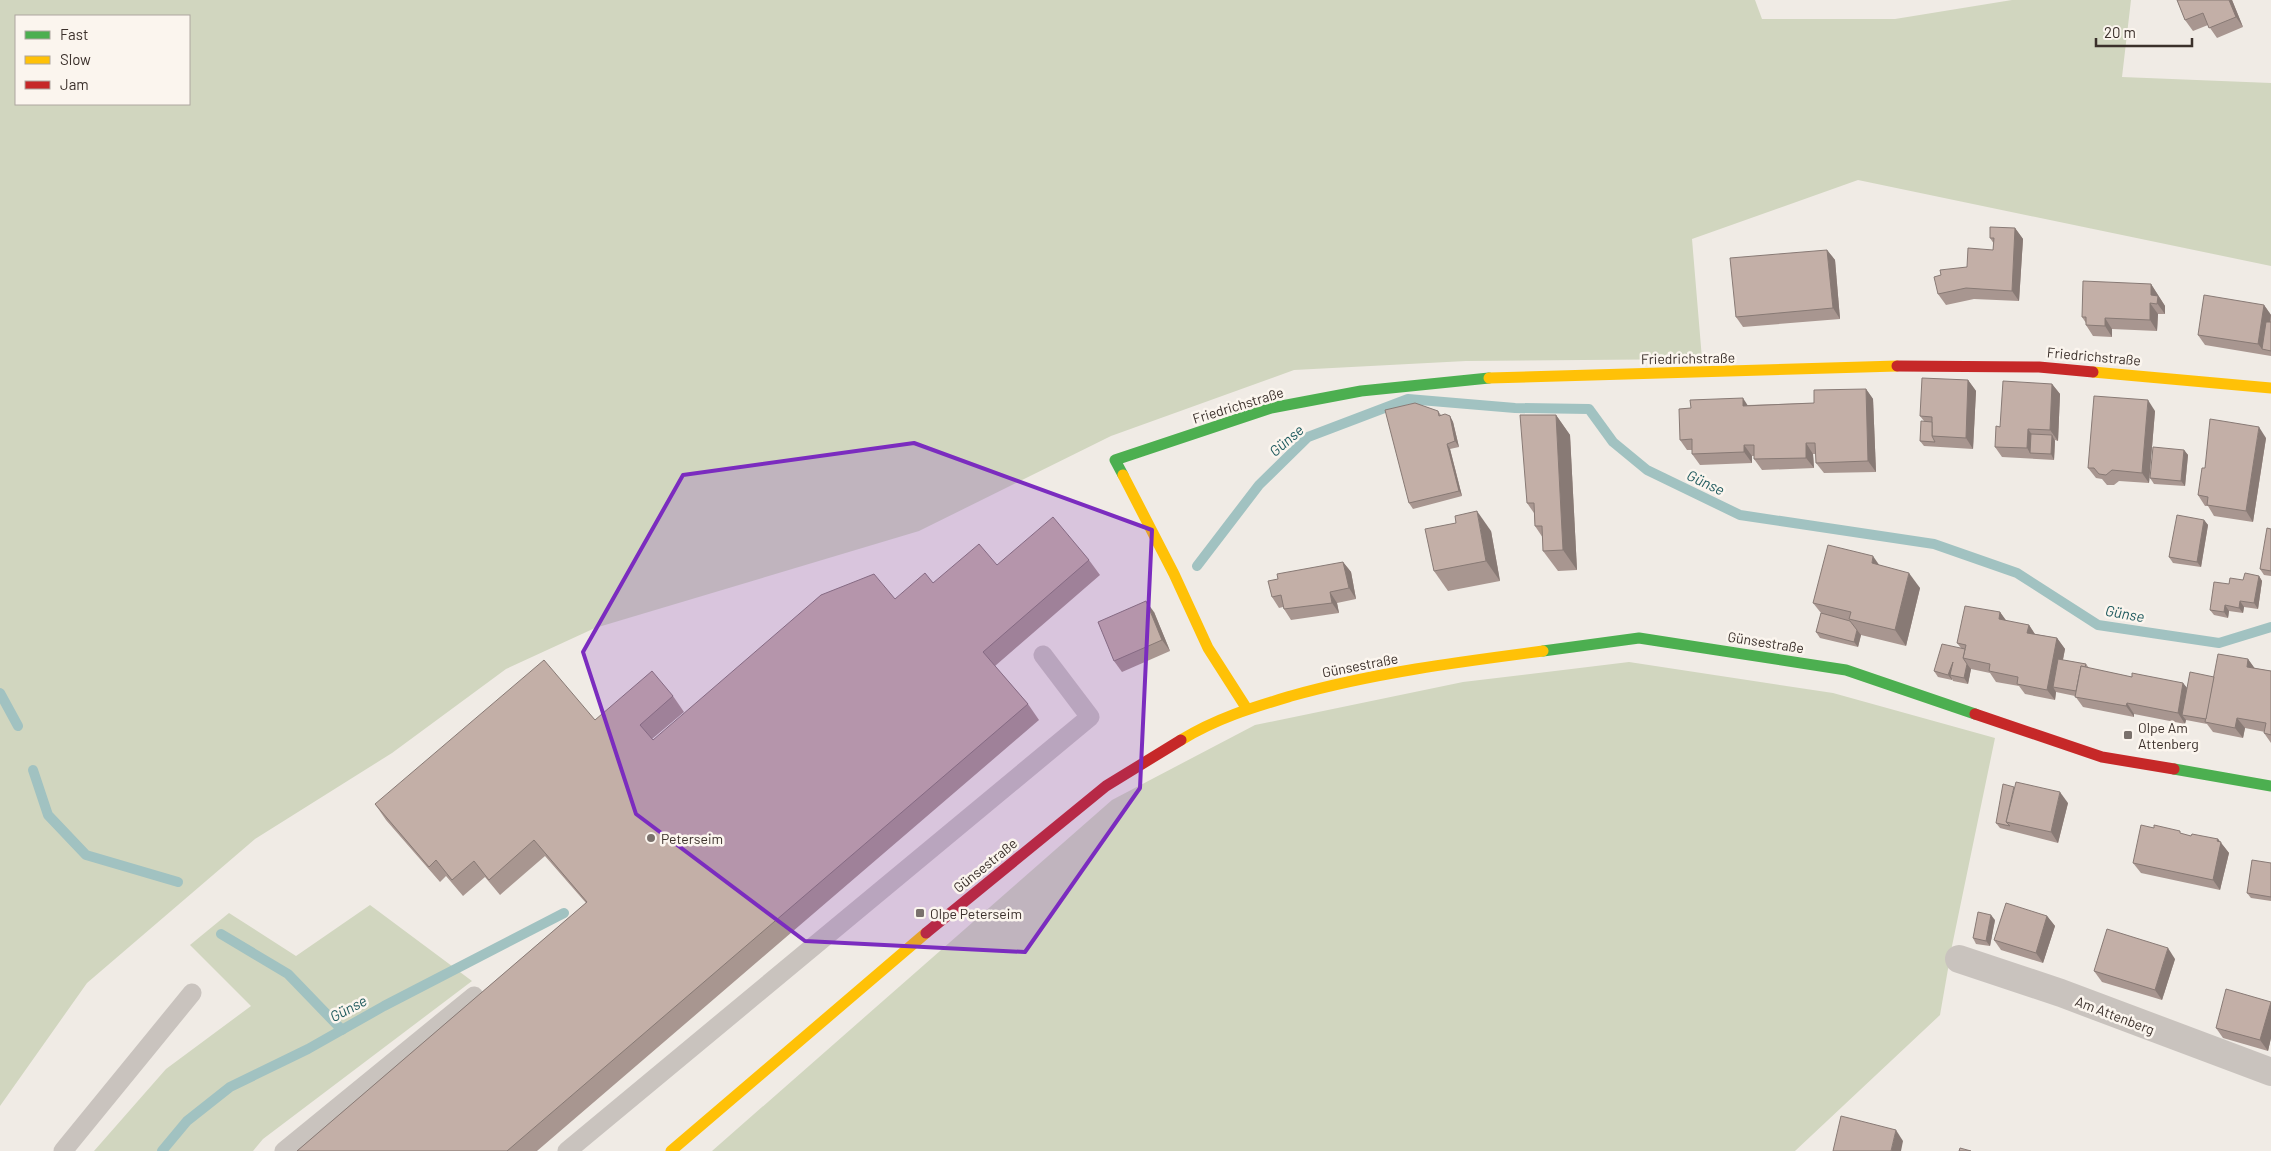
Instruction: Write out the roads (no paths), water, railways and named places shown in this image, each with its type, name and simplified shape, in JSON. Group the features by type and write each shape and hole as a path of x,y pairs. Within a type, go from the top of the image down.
{"street":[{"name":"Friedrichstraße","path":"1246,709 1208,648 1174,574 1115,460 1271,408 1360,391 1471,378 1939,365 2039,367 2271,388"},
{"name":"Günsestraße","path":"672,1151 880,970 1106,786 1209,723 1246,709 1338,683 1479,659 1639,638 1846,670 2102,757 2271,786"},
{"name":"Am Attenberg","path":"1959,960 2061,993 2271,1072"}],"lane":[{"path":"567,1151 1090,717 1044,655"},
{"path":"63,1151 192,994"},
{"path":"284,1151 474,996"}],"waterway":[{"name":"Günse","path":"1197,566 1259,485 1308,437 1408,399 1515,408 1589,409 1613,442 1647,470 1740,515 1934,544 2017,573 2098,625 2219,643 2271,627"},
{"path":"0,693 18,726"},
{"path":"33,770 48,815 86,855 178,882"},
{"name":"Günse","path":"162,1151 187,1121 230,1087 308,1049 384,1006 564,913"},
{"path":"221,934 288,974 342,1030"}],"place":[{"name":"Olpe Am Attenberg","path":"2128,735"},
{"name":"Peterseim","path":"651,838"},
{"name":"Olpe Peterseim","path":"920,913"}]}
